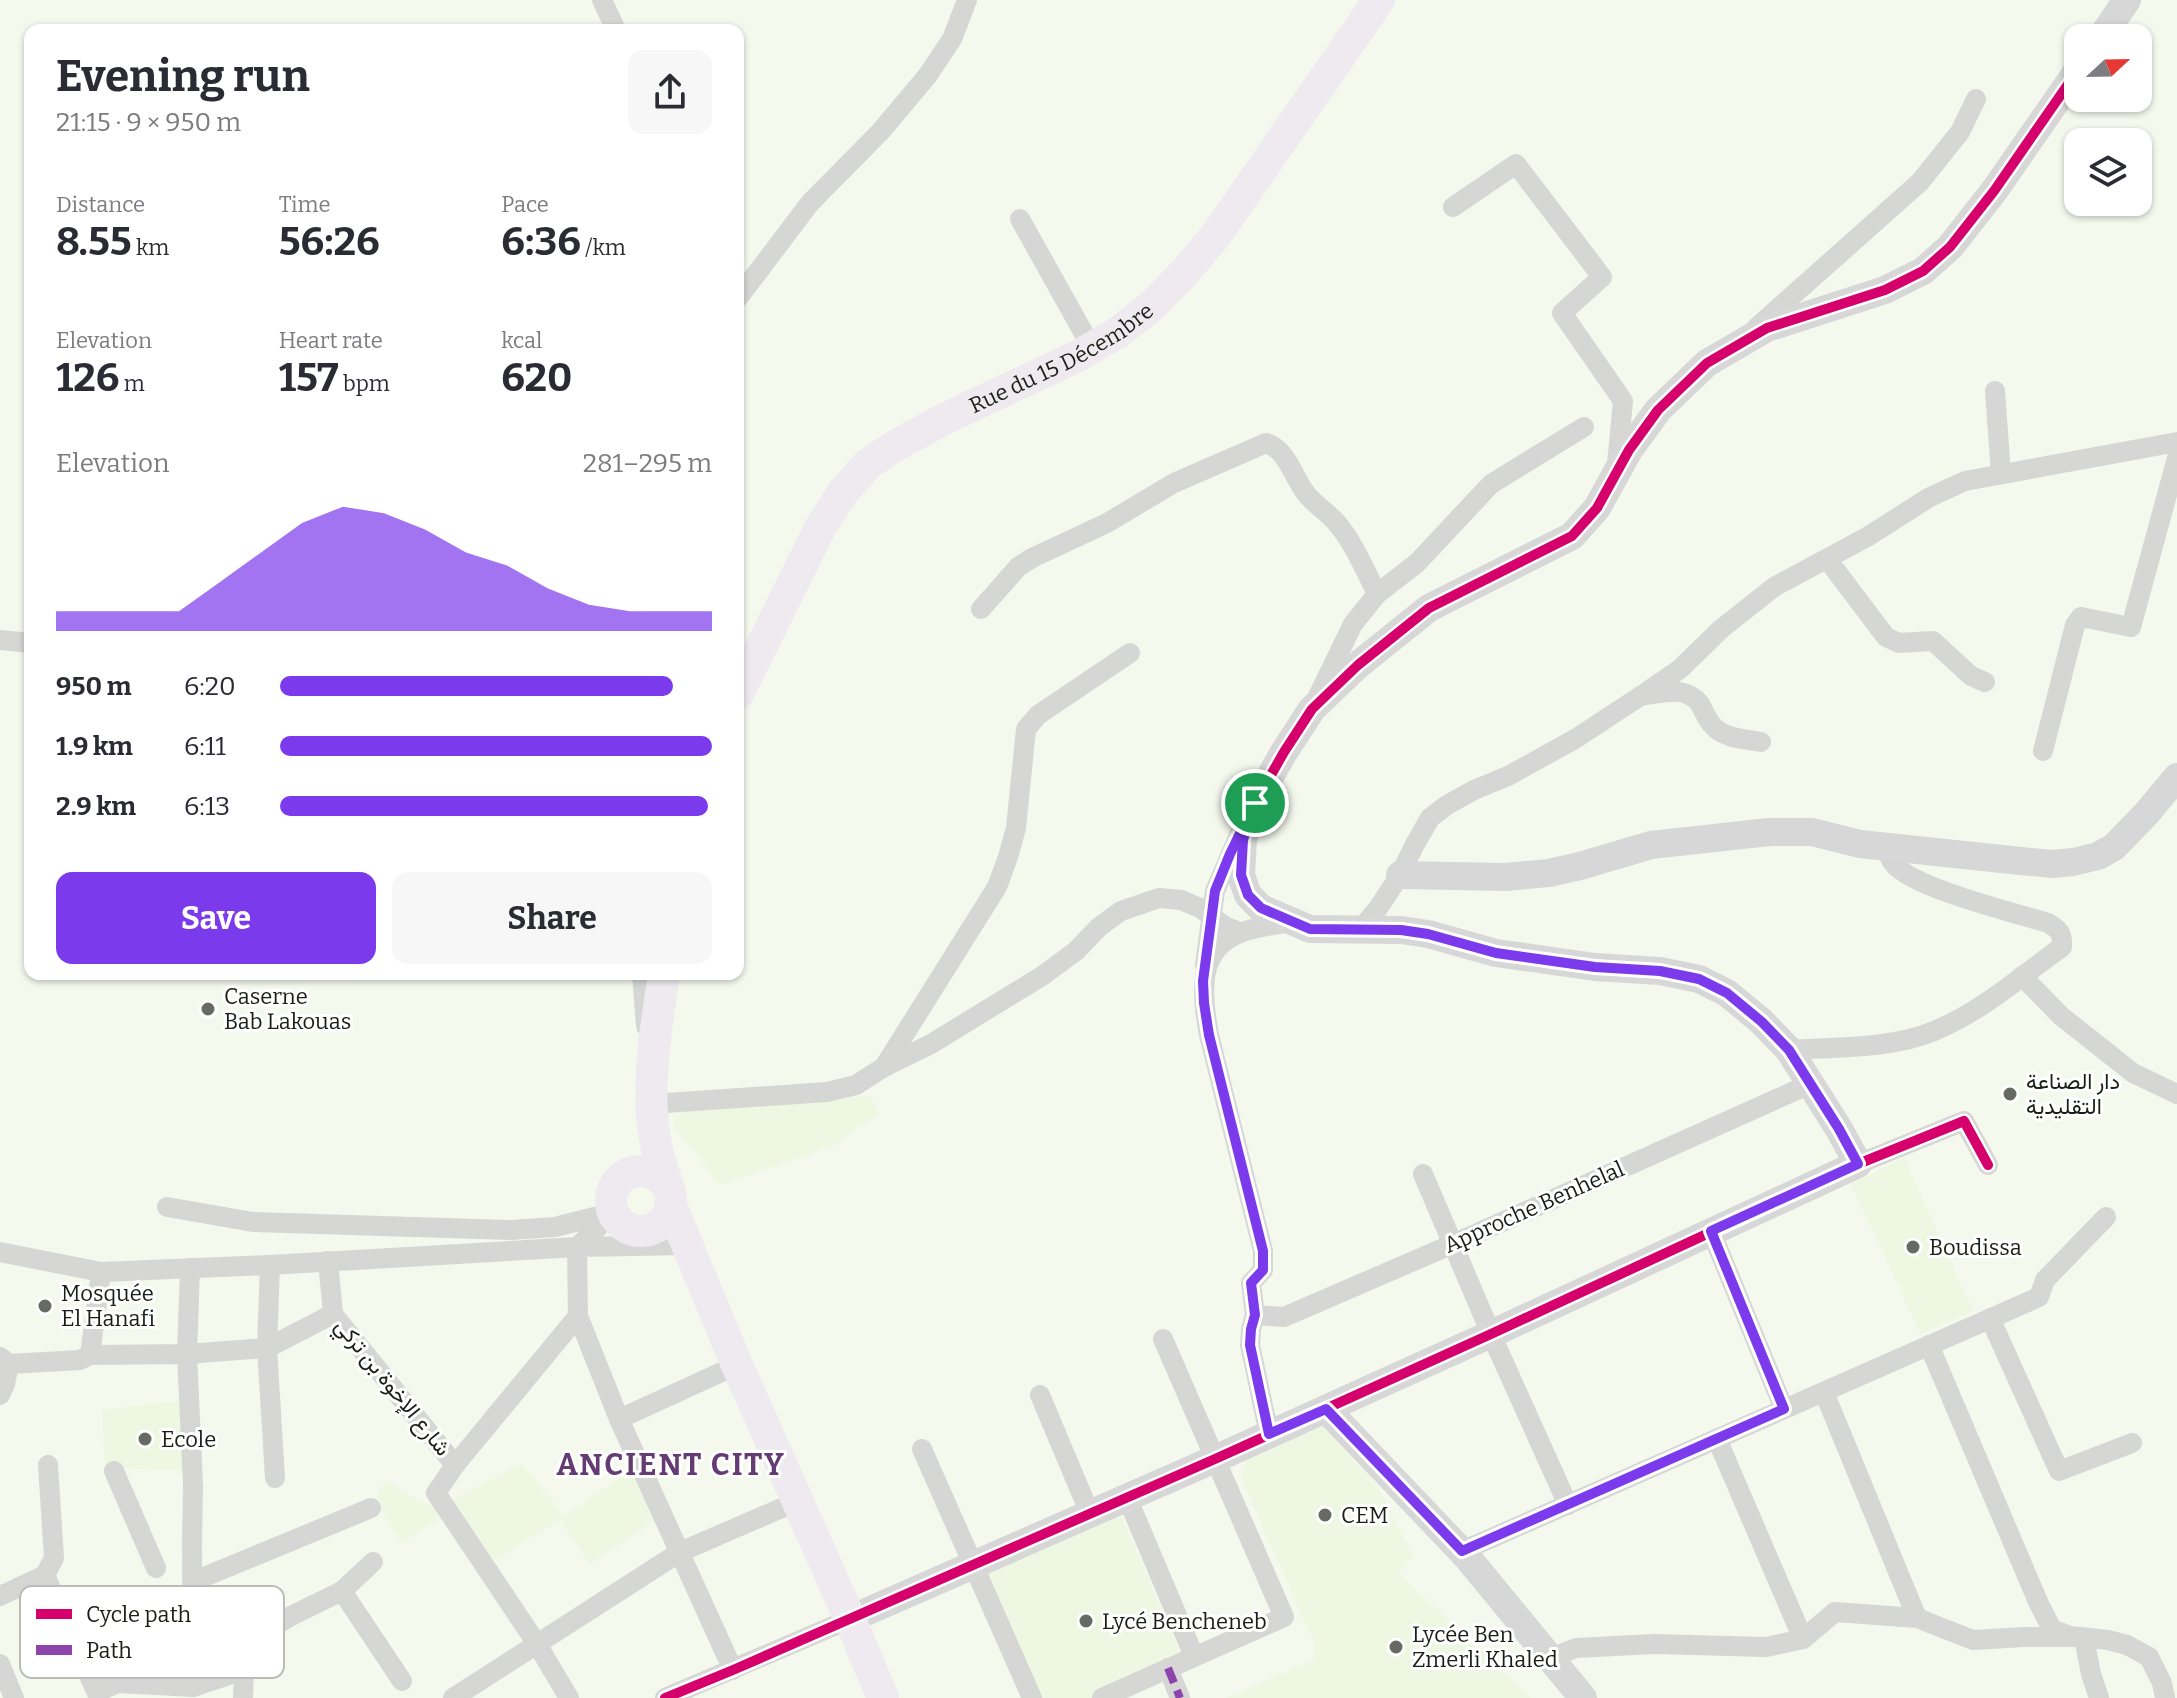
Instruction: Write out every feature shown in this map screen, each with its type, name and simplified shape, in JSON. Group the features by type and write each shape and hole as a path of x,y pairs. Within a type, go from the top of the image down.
{"main road":[{"name":"Rue du 15 Décembre","path":"744,682 820,528 843,492 868,464 946,418 1076,357 1117,333 1152,306 1216,235 1379,0"},
{"path":"652,1104 616,1197 626,1227 645,1231 662,1223 668,1215 669,1196 656,1144 652,1104 655,1032 663,980"},
{"path":"616,1197 634,1172 644,1171 662,1179 737,1365 883,1698"}],"street":[{"path":"602,0 613,24"},
{"path":"744,290 810,203 881,131 928,75 952,39 967,0"},
{"path":"2111,24 2127,0"},
{"path":"1312,709 1358,665 1429,608 1572,536 1597,508 1629,450 1658,410 1707,363 1767,328 1885,290 1923,271 1950,247 1994,191 2064,90"},
{"path":"1734,347 1920,182 1960,132 1976,99"},
{"path":"1453,207 1516,164 1602,277 1562,313 1623,401 1617,472"},
{"path":"1020,219 1092,348"},
{"path":"1995,391 2001,474"},
{"path":"1269,1434 1250,1345 1255,1315 1251,1283 1263,1270 1263,1251 1209,1035 1204,1003 1203,981 1215,891 1255,803 1312,709 1353,624 1377,594 1417,563 1491,484 1584,427"},
{"path":"1360,930 1400,875 1430,818 1474,790 1508,776 1575,739 1642,695 1680,669 1721,629 1774,587 1867,537 1930,497 1965,481 2177,442"},
{"path":"981,609 1018,567 1032,558 1107,523 1174,483 1266,443 1274,445 1309,497 1347,535 1377,594"},
{"path":"2043,751 2075,625 2081,617 2131,627 2177,458"},
{"path":"1827,559 1886,637 1899,643 1933,641 1971,676 1985,682"},
{"path":"0,640 24,642"},
{"path":"884,1067 997,887 1016,828 1026,729 1038,715 1130,653"},
{"path":"1642,695 1676,691 1689,694 1698,701 1712,726 1727,736 1761,742"},
{"path":"1400,875 1505,877 1549,873 1651,845 1769,832 1812,832 1860,844 2053,864 2098,856 2114,847 2177,777"},
{"path":"1255,803 1243,840 1241,875 1248,895 1261,908 1310,929 1401,930 1428,934 1496,953 1595,967 1660,971 1699,979 1727,993 1789,1050 1858,1164"},
{"path":"1789,1050 1899,1041 1933,1032 1969,1014 2062,947 2063,938 2058,929 2048,923 1958,896 1906,875 1894,865 1887,847"},
{"path":"642,980 652,1104 827,1092 856,1085 931,1044 1042,976 1121,911 1159,898 1181,900 1240,932"},
{"path":"1203,981 1212,955 1222,943 1240,932 1293,922"},
{"path":"2022,976 2061,1016 2133,1073 2177,1094"},
{"name":"Approche Benhelal","path":"1255,1315 1284,1317 1810,1084"},
{"path":"665,1698 1215,1459 1858,1164 1964,1121 1988,1165"},
{"path":"1423,1174 1568,1505"},
{"path":"167,1207 253,1222 511,1230 555,1227 616,1197"},
{"path":"616,1197 577,1247 578,1316 619,1419 733,1670"},
{"path":"1462,1551 2039,1297 2045,1280 2106,1217"},
{"path":"1711,1231 1784,1409"},
{"path":"0,1252 101,1272 577,1247 688,1245"},
{"name":"شارع الإخوة بن تركي","path":"328,1261 333,1314 455,1465"},
{"path":"270,1265 267,1348 275,1478"},
{"path":"190,1268 187,1354 193,1485 192,1586"},
{"path":"90,1355 101,1272"},
{"path":"0,1395 5,1384 4,1361 80,1360 90,1355 187,1354 267,1348 333,1314"},
{"path":"569,1698 537,1644 436,1493 455,1465 578,1316"},
{"path":"1990,1318 2059,1471 2132,1443"},
{"path":"1102,1698 1284,1617 1163,1339"},
{"path":"1929,1345 2052,1629 2070,1636 2127,1645 2149,1657 2162,1683 2165,1698"},
{"path":"619,1419 737,1365"},
{"path":"1824,1392 1917,1618"},
{"path":"1040,1395 1090,1514"},
{"path":"1326,1409 1462,1551 1583,1698"},
{"path":"1717,1439 1803,1639"},
{"path":"922,1449 1032,1698"},
{"path":"21,1586 45,1575 54,1558 48,1465"},
{"path":"114,1471 156,1568"},
{"path":"1127,1497 1194,1656"},
{"path":"453,1698 680,1552 798,1501"},
{"path":"192,1582 371,1508"},
{"path":"284,1620 342,1591 373,1562"},
{"path":"45,1575 50,1586"},
{"path":"0,1596 20,1587"},
{"path":"342,1591 402,1681"},
{"path":"1550,1658 1576,1648 1654,1644 1766,1647 1803,1639 1835,1612 1917,1618 1973,1640 2081,1637"},
{"path":"2081,1637 2099,1698"},
{"path":"0,1664 14,1698"},
{"path":"1168,1668 1180,1698"},
{"path":"193,1678 193,1687"},
{"path":"98,1695 118,1683 193,1687 220,1678"},
{"path":"243,1698 244,1678"}],"shaded area":[{"path":"871,1097 879,1113 836,1144 721,1185 672,1125 683,1111"},
{"name":"Boudissa","path":"1904,1158 1973,1311 1921,1334 1851,1184"},
{"name":"Ecole","path":"187,1400 187,1471 105,1467 102,1410"},
{"path":"1320,1416 1357,1465 1368,1469 1413,1554 1399,1574 1531,1698 1227,1698 1315,1659 1314,1636 1311,1636 1241,1477 1250,1447"},
{"path":"521,1464 565,1516 633,1469 661,1516 590,1564 560,1520 481,1568 444,1516 400,1543 377,1501 377,1492 386,1481 424,1504 445,1504"},
{"name":"Lycé Bencheneb","path":"1120,1513 1187,1669 1119,1698 1038,1698 984,1573"}],"marked path":[{"path":"1168,1668 1180,1698"}],"cycle path":[{"path":"1858,1164 1789,1050 1727,993 1699,979 1660,971 1595,967 1496,953 1428,934 1401,930 1310,929 1261,908 1248,895 1241,875 1243,840 1255,803 1312,709 1358,665 1429,608 1572,536 1597,508 1629,450 1658,410 1707,363 1767,328 1885,290 1923,271 1950,247 1994,191 2064,90"},
{"path":"665,1698 1215,1459 1858,1164 1964,1121 1988,1165"}],"place":[{"name":"Caserne Bab Lakouas","path":"208,1009"},
{"name":"دار الصناعة التقليدية","path":"2010,1094"},
{"name":"Boudissa","path":"1913,1247"},
{"name":"Mosquée El Hanafi","path":"45,1306"},
{"name":"Ecole","path":"145,1439"},
{"name":"CEM","path":"1325,1515"},
{"name":"Lycé Bencheneb","path":"1086,1621"},
{"name":"Lycée Ben Zmerli Khaled","path":"1396,1647"}],"district":[{"name":"ANCIENT CITY","path":"671,1465"}],"route":[{"path":"1255,803 1243,840 1241,875 1248,895 1261,908 1277,916 1310,929 1401,930 1428,934 1496,953 1595,967 1660,971 1699,979 1727,993 1789,1050 1858,1164 1711,1231 1784,1409 1462,1551 1326,1409 1269,1434 1250,1345 1255,1315 1251,1283 1263,1270 1263,1251 1209,1035 1203,981 1215,891 1255,803"}]}
